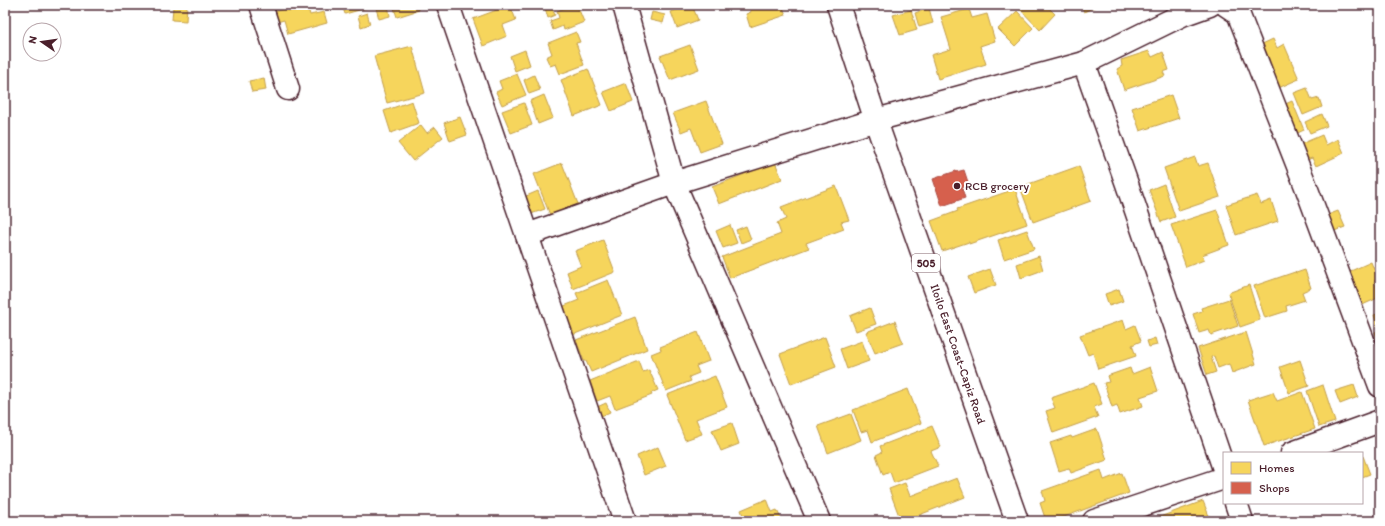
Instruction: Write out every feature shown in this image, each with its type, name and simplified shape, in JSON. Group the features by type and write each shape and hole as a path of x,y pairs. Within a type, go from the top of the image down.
{"street":[{"path":"261,5 288,89"},
{"path":"448,5 625,521"},
{"path":"624,5 674,182 819,521"},
{"name":"Iloilo East Coast-Capiz Road","path":"838,5 876,120 1017,521"},
{"path":"527,236 674,182 876,120 1084,63 1182,15 1210,5"},
{"path":"1226,5 1238,13 1305,184 1380,386"},
{"path":"1084,63 1128,184 1223,466"},
{"path":"1295,452 1380,421"},
{"path":"1094,521 1223,478"},
{"path":"1236,504 1242,521"}],"building: Homes":[{"path":"187,5 186,21 172,20 173,7 163,6"},
{"path":"297,5 307,5 310,15 324,12 327,23 288,34 284,20 273,23 270,13"},
{"path":"342,5 377,5 345,14"},
{"path":"388,5 390,16 379,19 376,8"},
{"path":"393,5 417,5 419,10 397,17"},
{"path":"510,5 516,20 503,25 507,36 483,46 473,19"},
{"path":"572,5 577,5 584,22 564,30 563,26 553,30 550,21 559,18 557,11"},
{"path":"692,5 698,20 677,28 671,12"},
{"path":"748,5 782,5 786,15 750,27 746,14 751,12"},
{"path":"1016,5 1046,5 1055,14 1040,30"},
{"path":"1081,5 1098,5 1084,12"},
{"path":"551,6 555,15 548,18 545,8"},
{"path":"929,8 933,23 919,27 915,13"},
{"path":"969,9 972,18 987,14 995,41 980,46 986,64 938,79 931,55 951,49 941,17"},
{"path":"911,10 917,30 900,35 893,15"},
{"path":"1017,11 1033,28 1015,46 998,29"},
{"path":"652,12 665,15 663,23 650,20"},
{"path":"367,13 370,24 361,27 358,16"},
{"path":"576,32 580,42 576,43 584,65 560,74 556,64 550,66 546,57 552,54 548,43"},
{"path":"1273,39 1277,48 1284,44 1299,79 1276,89 1258,46"},
{"path":"690,45 699,69 670,80 660,56"},
{"path":"412,46 425,93 387,103 374,56"},
{"path":"525,50 530,65 515,71 510,56"},
{"path":"1149,51 1152,57 1163,52 1169,70 1163,72 1165,76 1124,90 1117,69 1122,66 1121,60"},
{"path":"588,69 602,105 574,116 561,80"},
{"path":"517,74 526,95 502,105 496,92 502,89 499,81"},
{"path":"534,75 540,90 529,94 524,80"},
{"path":"264,78 266,90 252,92 249,81"},
{"path":"626,83 633,102 611,111 603,92"},
{"path":"1307,88 1312,100 1319,98 1322,107 1303,115 1294,93"},
{"path":"544,95 553,118 538,124 530,101"},
{"path":"1171,95 1179,118 1140,131 1132,108"},
{"path":"412,101 419,123 391,133 384,111"},
{"path":"706,101 722,144 700,152 691,128 681,132 673,113"},
{"path":"1292,101 1304,130 1291,136 1277,108"},
{"path":"524,103 532,125 511,133 502,111"},
{"path":"1322,114 1327,126 1310,133 1305,122"},
{"path":"460,117 467,135 450,141 444,123"},
{"path":"421,125 427,133 435,127 443,137 413,161 398,143"},
{"path":"1322,135 1326,145 1338,139 1344,153 1316,166 1312,158 1300,163 1294,147"},
{"path":"1195,157 1198,166 1208,163 1220,197 1179,211 1164,168"},
{"path":"775,162 782,179 719,204 712,187"},
{"path":"562,163 578,204 550,215 534,174"},
{"path":"1079,166 1091,201 1033,222 1020,187"},
{"path":"1164,184 1175,217 1161,222 1149,190"},
{"path":"836,186 849,220 841,222 844,229 806,243 809,248 730,278 722,257 781,234 777,223 786,219 781,207"},
{"path":"1015,189 1027,224 969,244 969,242 942,251 931,221 958,211 957,209"},
{"path":"538,191 545,209 531,214 524,197"},
{"path":"1257,195 1261,204 1271,200 1278,221 1236,235 1226,205"},
{"path":"1217,210 1229,245 1202,255 1204,260 1186,267 1171,225"},
{"path":"1338,211 1345,227 1326,234 1320,218"},
{"path":"730,225 737,243 723,248 716,231"},
{"path":"746,226 751,239 741,243 736,230"},
{"path":"1027,230 1034,249 1004,259 998,240"},
{"path":"603,240 615,272 573,289 567,272 581,266 575,251"},
{"path":"1039,256 1043,270 1021,278 1017,264"},
{"path":"1371,262 1378,279 1374,281 1380,297 1358,307 1344,274"},
{"path":"990,269 996,285 974,293 968,277"},
{"path":"1305,270 1311,288 1302,292 1305,300 1286,306 1287,311 1265,318 1254,286"},
{"path":"608,280 622,315 570,336 559,308 579,300 576,293"},
{"path":"1249,285 1260,320 1240,327 1228,293"},
{"path":"1119,289 1123,301 1109,306 1105,294"},
{"path":"1229,299 1238,326 1211,335 1209,330 1199,333 1193,314 1202,311 1201,308"},
{"path":"870,308 876,324 856,331 850,316"},
{"path":"1380,313 1380,328 1378,329 1374,315"},
{"path":"635,317 647,349 591,372 586,361 584,361 576,340"},
{"path":"1123,320 1126,329 1135,325 1141,341 1132,345 1136,356 1098,369 1093,353 1088,355 1080,335"},
{"path":"895,321 903,343 875,353 866,332"},
{"path":"1380,330 1380,346 1375,332"},
{"path":"698,332 709,361 696,366 699,373 689,377 691,381 666,391 651,354 661,350 660,347"},
{"path":"1246,332 1256,364 1232,373 1229,364 1218,368 1214,356 1211,357 1216,372 1207,375 1198,348"},
{"path":"825,337 836,367 791,384 780,354"},
{"path":"1155,338 1157,345 1149,347 1147,341"},
{"path":"862,341 869,361 847,369 840,349"},
{"path":"1300,360 1309,386 1289,393 1280,367"},
{"path":"639,361 643,372 649,370 658,390 651,393 652,395 615,409 610,396 597,401 590,381"},
{"path":"1150,367 1158,391 1140,397 1143,406 1120,414 1117,405 1112,407 1104,383 1109,382 1107,376 1130,368 1132,374"},
{"path":"715,376 727,407 696,419 702,434 685,440 667,395"},
{"path":"1094,383 1102,404 1094,407 1098,417 1053,433 1046,411 1055,408 1051,398"},
{"path":"1323,385 1335,422 1319,427 1307,391"},
{"path":"1354,385 1358,397 1340,404 1335,391"},
{"path":"908,389 921,423 872,442 868,430 861,432 853,410"},
{"path":"1273,392 1277,401 1302,392 1315,429 1264,446 1248,400"},
{"path":"606,403 610,412 599,417 595,408"},
{"path":"851,414 861,440 828,453 818,426"},
{"path":"732,423 739,444 721,451 712,430"},
{"path":"932,426 941,447 931,451 938,466 894,483 890,472 883,475 876,455 882,452 880,446"},
{"path":"1097,429 1107,460 1071,473 1069,468 1059,471 1050,443 1071,436 1072,438"},
{"path":"658,447 666,466 644,475 637,456"},
{"path":"1363,456 1370,474 1363,477"},
{"path":"1101,470 1104,480 1122,473 1129,493 1053,521 1046,521 1040,503 1045,501 1042,491"},
{"path":"957,478 965,497 901,521 889,489 905,483 910,496"},
{"path":"767,499 772,512 777,510 782,521 745,521 741,510"},
{"path":"1203,501 1211,521 1149,521"}],"building: Shops":[{"path":"964,170 969,185 962,188 965,198 942,206 933,179 956,171"}],"place":[{"name":"RCB grocery","path":"957,186"}]}
